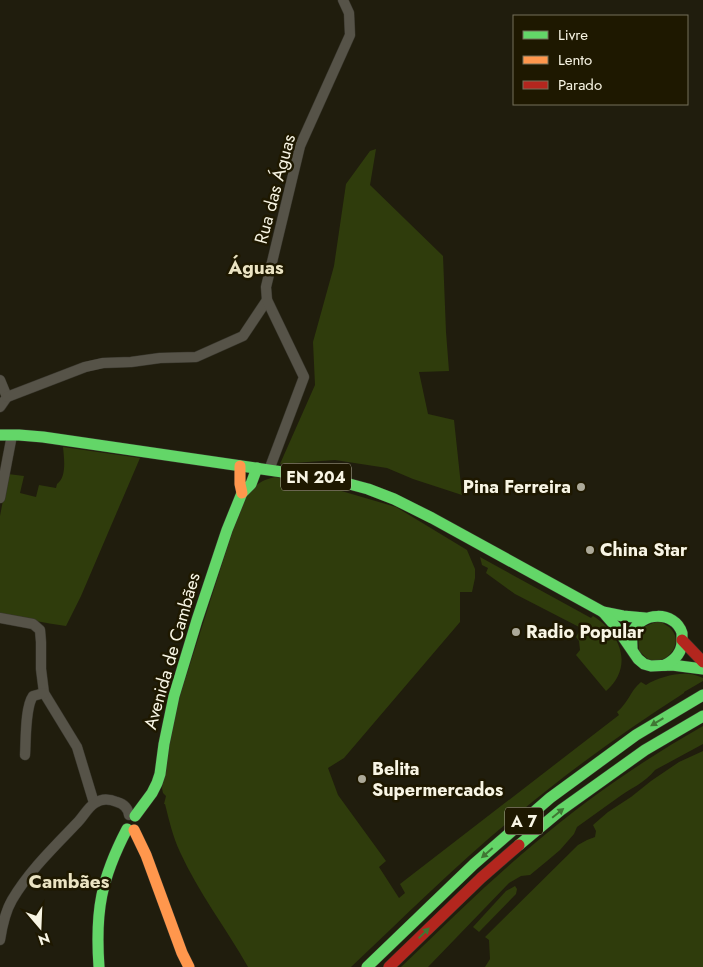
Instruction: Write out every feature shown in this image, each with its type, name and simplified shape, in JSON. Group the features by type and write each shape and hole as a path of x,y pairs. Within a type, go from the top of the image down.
{"main road":[{"name":"EN 204","path":"6,435 43,437 263,469 342,482 368,489 394,499 432,518 603,612"},
{"name":"Avenida de Cambães","path":"240,466 242,493"},
{"name":"Avenida de Cambães","path":"132,816 158,783 174,696 227,530 242,493 263,469"},
{"path":"603,612 645,618"},
{"path":"603,612 616,626 638,659 644,664 659,667 674,660 682,647 682,640 678,627 668,618 654,615 645,618 634,628 631,635 632,648"},
{"path":"682,640 703,662"},
{"path":"665,665 703,669"},
{"name":"A 7","path":"367,967 474,864 550,798 636,735 701,696"},
{"name":"A 7","path":"389,967 481,878 561,810 645,750 703,716"},
{"path":"99,967 97,934 99,898 108,867 117,846 130,829 138,824 138,820 132,816"},
{"path":"130,829 146,855 188,967"}],"street":[{"name":"Rua das Águas","path":"266,300 266,287 300,146 350,35 348,13 343,0"},
{"path":"0,407 7,397 85,367 160,358 196,357 243,336 266,300"},
{"path":"263,469 304,377 266,300"},
{"path":"0,380 7,397"},
{"path":"0,498 6,435"},
{"path":"0,618 33,624 40,630 44,693 77,746 94,803"},
{"path":"25,755 30,700 33,696 44,693"},
{"path":"0,940 10,902 20,886 94,803 108,800 123,804 132,816"}],"green space":[{"path":"376,149 370,185 443,256 449,371 419,372 428,414 454,420 462,495 413,479 387,468 335,460 280,464 315,385 313,342 334,266 346,184 370,151"},
{"path":"63,447 140,458 81,596 66,626 0,614 0,516 8,474 24,476 20,493 36,497 39,485 56,488 64,472"},
{"path":"275,477 321,485 396,507 467,550 475,569 472,592 460,592 460,622 344,758 328,768 338,795 386,861 379,867 399,898 405,893 400,884 619,715 617,712 641,682 646,685 666,676 678,674 692,674 703,678 703,681 618,737 533,801 451,873 351,967 248,967 187,867 175,840 164,804 166,796 162,788 175,711 240,508 247,496 258,484"},
{"path":"480,557 603,623 617,641 620,651 622,661 620,672 615,682 606,691 576,655 580,650 579,641 576,637 581,628 515,594 486,573 488,568 482,565"},
{"path":"659,621 672,630 676,642 671,653 661,660 654,661 648,659 639,651 639,633 646,626"},
{"path":"703,726 703,744 655,770 642,782 577,827 574,834 560,850 530,875 521,876 509,883 428,967 401,967 484,888 555,827 637,766"},
{"path":"703,751 703,967 485,967 490,959 489,940 485,937 578,845 595,837 596,831 593,825 608,812 679,762"},
{"path":"515,886 517,889 516,894 479,932 473,927 506,891"}],"traffic: fast":[{"path":"0,435 43,437 303,475 368,489 394,499 432,518 603,612 645,618"},
{"path":"135,816 157,783 174,696 197,620 227,530 242,493 251,484 257,468"},
{"path":"603,612 638,659 644,664 703,669"},
{"path":"632,648 633,632 643,620 658,616 672,620 682,633 682,645 672,661 665,665"},
{"path":"367,967 474,864 550,798 636,735 703,695"},
{"path":"519,845 561,810 645,750 703,716"},
{"path":"99,967 98,929 102,896 111,864 127,829"}],"traffic: slow":[{"path":"240,466 242,493"},
{"path":"134,830 146,855 182,953 189,967"}],"traffic: jam":[{"path":"682,640 703,662"},
{"path":"389,967 481,878 519,845"}],"place":[{"name":"Pina Ferreira","path":"581,487"},
{"name":"China Star","path":"590,550"},
{"name":"Radio Popular","path":"516,632"},
{"name":"Belita Supermercados","path":"362,779"}],"district":[{"name":"Águas","path":"256,267"},
{"name":"Cambães","path":"69,881"}]}
